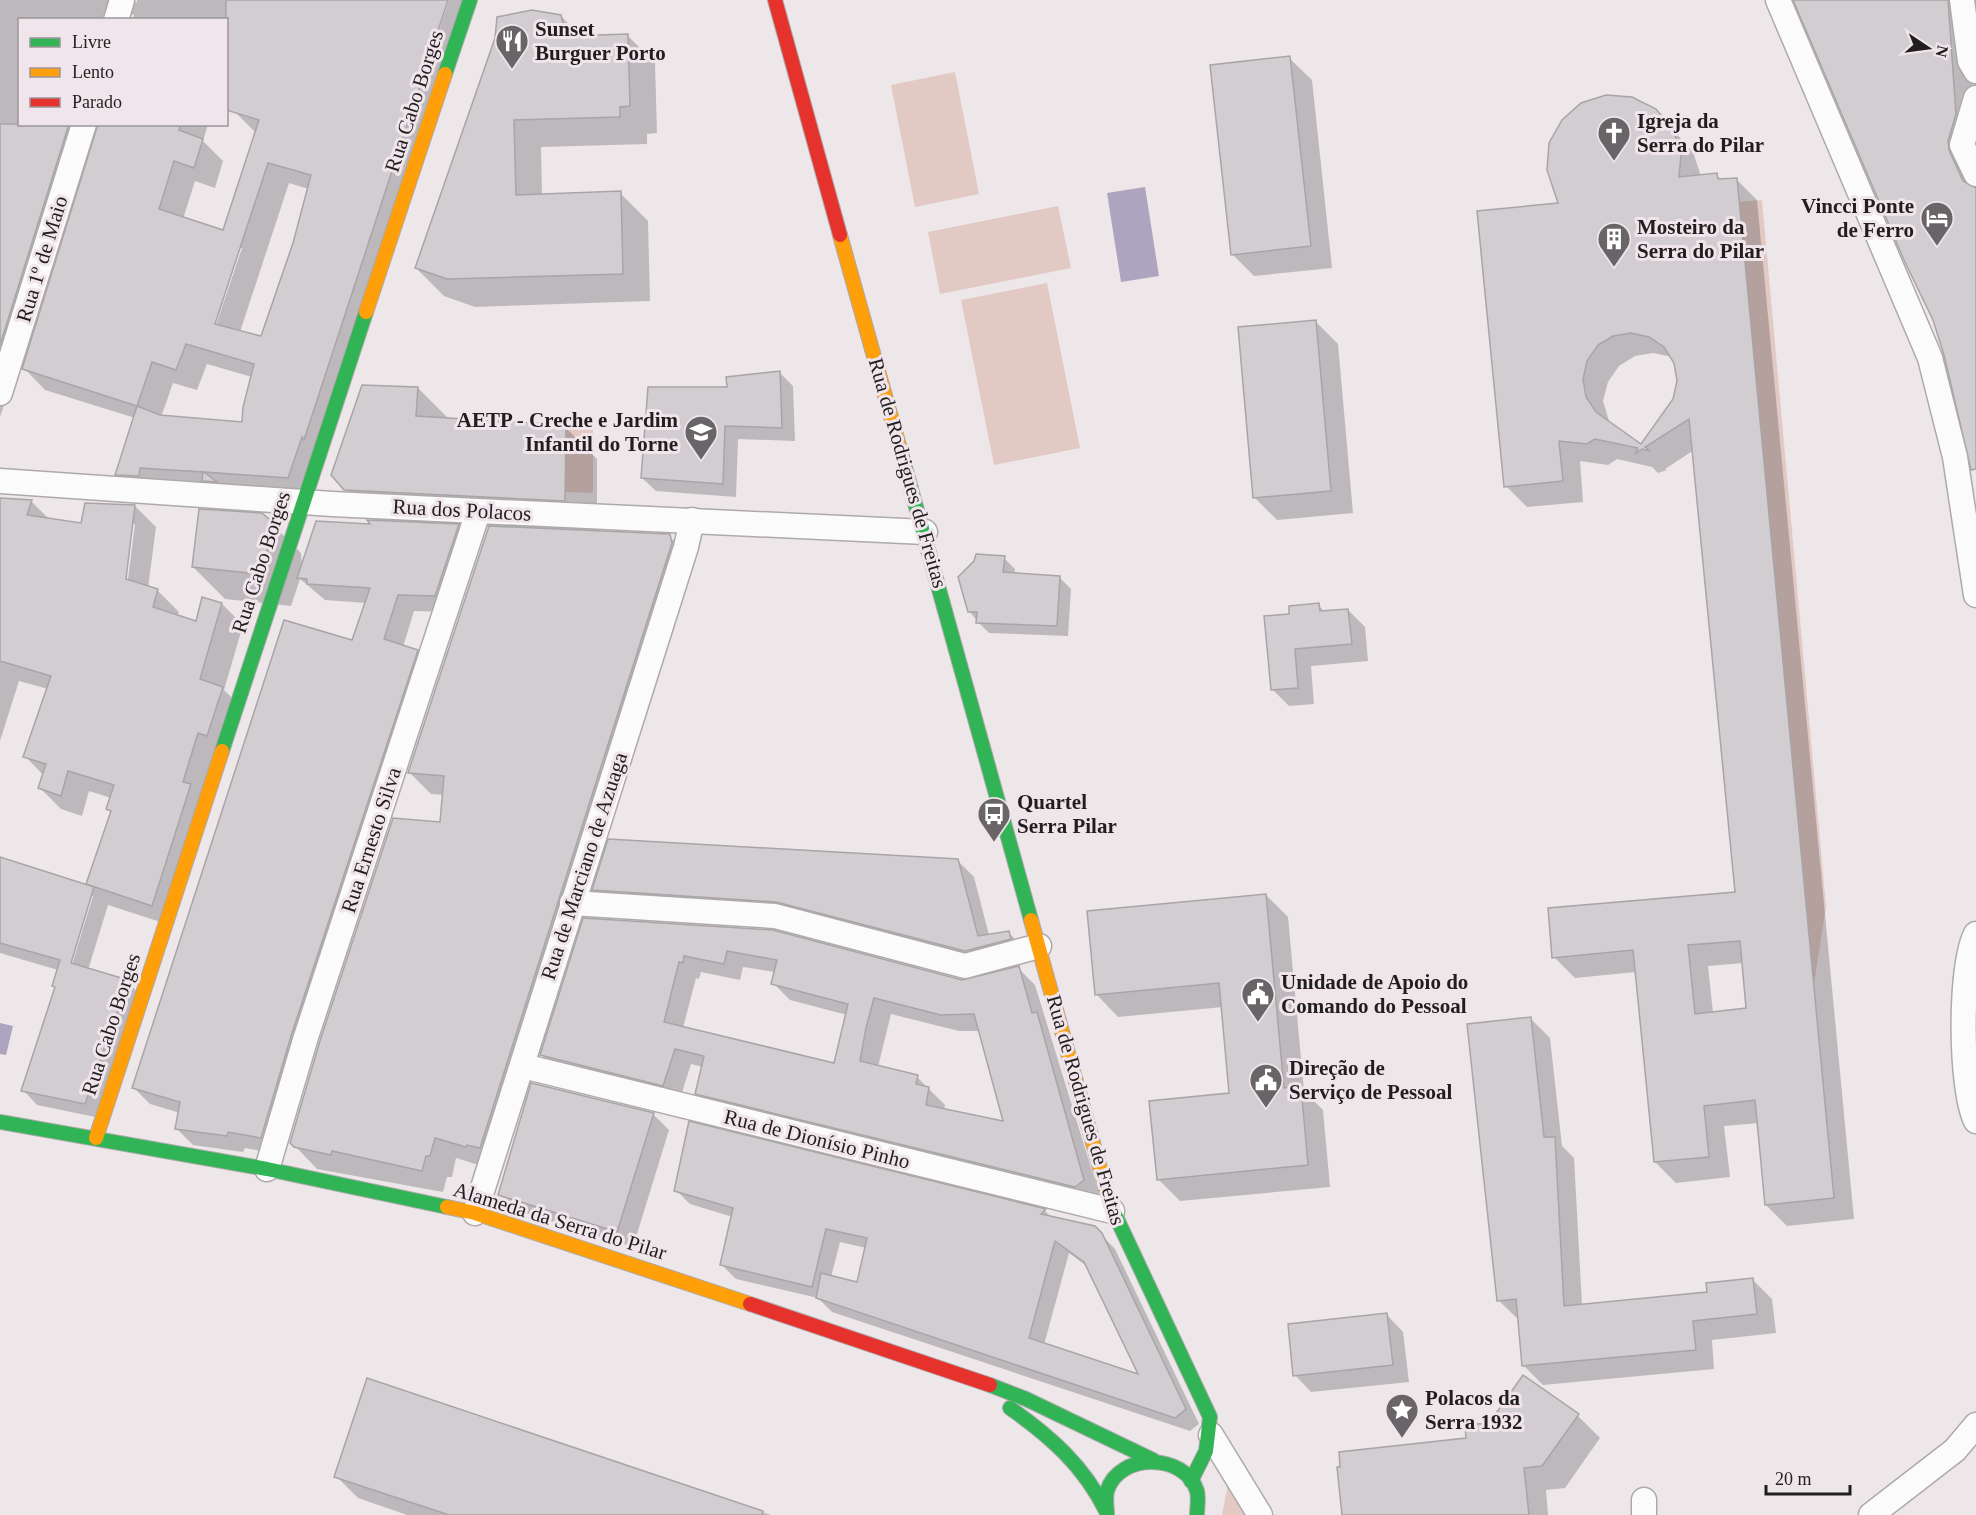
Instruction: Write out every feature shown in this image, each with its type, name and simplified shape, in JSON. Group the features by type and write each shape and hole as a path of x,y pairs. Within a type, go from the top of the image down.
{"street":[{"path":"117,18 122,0"},
{"name":"Rua Cabo Borges","path":"96,1138 303,502 470,0"},
{"name":"Rua de Rodrigues de Freitas","path":"775,0 925,532 1112,1211 1210,1417 1211,1435 1204,1461 1191,1481"},
{"path":"1778,0 1930,358 1955,457 1976,595"},
{"path":"1962,0 1970,61 1976,71"},
{"path":"1976,98 1962,145 1976,174"},
{"name":"Rua 1º de Maio","path":"0,393 83,126"},
{"name":"Rua dos Polacos","path":"0,481 478,512 925,532"},
{"name":"Rua Ernesto Silva","path":"267,1169 309,1029 478,512"},
{"name":"Rua de Marciano de Azuaga","path":"475,1213 686,547 692,520"},
{"path":"572,903 775,916 965,966 1039,946"},
{"path":"1976,934 1970,946 1964,1010 1969,1106 1976,1121"},
{"name":"Rua de Dionísio Pinho","path":"523,1066 1112,1211"},
{"name":"Alameda da Serra do Pilar","path":"0,1122 267,1169 475,1213 956,1372 1026,1399 1153,1460 1168,1463 1181,1470 1191,1481"},
{"name":"Alameda da Serra do Pilar","path":"956,1372 1034,1424 1071,1456 1094,1486 1106,1513"},
{"path":"1871,1515 1954,1450 1976,1425"},
{"name":"Rua de Rodrigues de Freitas","path":"1211,1435 1260,1515"},
{"path":"1106,1513 1107,1495 1113,1481 1124,1469 1138,1462 1153,1460"},
{"path":"1191,1481 1197,1494 1197,1515"}],"shaded area":[{"path":"955,72 979,194 915,207 891,85"},
{"path":"1145,187 1159,276 1121,282 1107,193"},
{"path":"1762,200 1826,906 1814,984 1739,202"},
{"path":"1058,206 1071,268 940,294 928,232"},
{"path":"1047,283 1080,448 994,465 961,300"},
{"path":"566,429 593,430 593,493 565,492"},
{"path":"0,1023 13,1026 6,1055 0,1054"},
{"path":"1228,1484 1245,1515 1222,1515"}],"building":[{"path":"226,0 448,0 304,440 302,437 288,478 204,472 217,482 202,481 203,472 140,468 139,476 115,475 137,406 22,369 97,126 180,126 179,130 203,139 194,168 174,161 159,209 223,230 259,120 228,111","holes":["268,163 311,175 293,243 261,336 215,324","186,344 254,364 243,407 242,422 160,415 137,406 152,362 176,370"]},
{"name":"Vincci Ponte de Ferro","path":"1793,0 1948,0 1956,114 1948,141 1949,150 1963,181 1976,188 1976,469 1971,470 1944,355 1933,320 1904,260"},
{"path":"532,10 561,15 566,36 628,34 630,106 620,107 620,117 514,120 516,195 621,191 623,274 447,279 415,268 495,38 497,17"},
{"path":"1290,56 1311,246 1231,255 1210,65"},
{"path":"1606,95 1632,97 1656,109 1673,129 1681,154 1679,177 1717,173 1718,179 1737,178 1834,1198 1765,1205 1755,1100 1704,1106 1709,1157 1654,1162 1633,950 1552,958 1548,908 1735,892 1689,419 1645,447 1650,451 1642,449 1636,453 1638,448 1595,439 1587,444 1559,441 1563,481 1504,487 1477,211 1558,203 1547,170 1549,143 1562,120 1581,103","holes":["1631,333 1649,337 1664,347 1674,363 1677,381 1673,399 1641,444 1596,412 1586,397 1583,379 1587,361 1598,345 1613,336","1740,941 1746,1008 1695,1014 1688,945"]},
{"path":"0,124 68,126 0,345"},
{"path":"1316,320 1331,491 1253,498 1238,327"},
{"path":"780,371 782,428 725,426 723,484 641,478 648,387 727,387 726,377"},
{"path":"362,385 418,387 416,416 566,425 565,501 344,490 331,475"},
{"path":"0,498 32,500 27,515 81,523 85,503 135,505 126,579 158,589 153,607 196,621 202,597 222,603 200,679 223,687 207,736 198,733 183,782 191,784 152,906 86,884 111,811 106,809 114,785 68,771 61,796 38,788 46,764 23,757 51,676 0,661"},
{"path":"199,509 262,513 269,519 271,538 259,574 192,567"},
{"path":"367,520 459,524 435,596 398,595 384,639 418,650 291,1036 261,1138 228,1132 227,1136 175,1129 180,1102 132,1088 284,620 352,640 370,588 307,584 307,579 297,578 316,521 370,524"},
{"path":"489,526 670,534 672,543 480,1148 467,1145 466,1147 435,1138 430,1156 426,1156 422,1171 332,1151 331,1155 294,1147 290,1143 319,1044 393,818 440,822 444,776 408,773"},
{"path":"976,554 1005,556 1003,572 1060,576 1057,626 976,623 977,612 968,612 958,577 974,561"},
{"path":"1319,603 1320,611 1348,609 1352,644 1295,649 1298,688 1271,690 1264,616 1289,614 1289,606"},
{"path":"608,839 958,859 978,936 1009,931 1011,939 965,951 776,902 592,890"},
{"path":"0,857 94,887 71,963 128,980 85,1104 21,1091 55,987 52,986 60,960 0,943"},
{"path":"1266,894 1284,1088 1301,1086 1308,1165 1157,1180 1149,1101 1229,1093 1219,983 1095,995 1087,911"},
{"path":"583,918 773,930 962,980 1019,966 1032,1013 1037,1012 1084,1180 1075,1187 695,1094 704,1056 675,1049 663,1086 540,1055","holes":["727,951 777,960 771,984 848,1004 834,1063 664,1022 679,962 683,963 684,956 724,964","874,998 941,1015 974,1014 1003,1121 926,1105 929,1087 916,1084 918,1075 860,1061"]},
{"path":"1531,1017 1544,1137 1555,1137 1564,1306 1707,1292 1706,1283 1753,1278 1757,1314 1693,1321 1696,1350 1522,1366 1516,1299 1497,1301 1467,1024"},
{"path":"531,1083 654,1113 617,1232 498,1195"},
{"path":"689,1121 1046,1209 1041,1214 1095,1226 1102,1233 1186,1409 1175,1418 816,1298 821,1273 857,1282 867,1238 826,1229 812,1287 720,1265 733,1208 674,1191","holes":["1055,1241 1084,1262 1138,1374 1029,1338"]},
{"path":"1387,1313 1393,1365 1293,1376 1288,1324"},
{"path":"1523,1375 1579,1414 1542,1466 1524,1468 1529,1515 1342,1515 1337,1467 1340,1467 1339,1452 1466,1438 1465,1425 1489,1423"},
{"path":"367,1378 763,1511 762,1515 449,1515 334,1477"}],"traffic: fast":[{"path":"445,74 470,0"},
{"path":"222,751 366,312"},
{"path":"903,460 1031,920"},
{"path":"0,1122 267,1169 447,1207"},
{"path":"1110,1204 1210,1417 1206,1451 1191,1481"},
{"path":"990,1385 1026,1399 1153,1460"},
{"path":"1010,1408 1065,1453 1087,1480 1106,1511"},
{"path":"1107,1515 1106,1494 1114,1478 1124,1469 1152,1462 1180,1469 1190,1478 1198,1494 1197,1515"}],"traffic: slow":[{"path":"366,312 445,74"},
{"path":"840,235 903,460"},
{"path":"96,1138 222,751"},
{"path":"1031,920 1110,1204"},
{"path":"447,1207 475,1213 750,1304"}],"traffic: jam":[{"path":"775,0 840,235"},
{"path":"750,1304 990,1385"}],"place":[{"name":"Sunset Burguer Porto","path":"512,70"},
{"name":"Igreja da Serra do Pilar","path":"1614,162"},
{"name":"Vincci Ponte de Ferro","path":"1937,247"},
{"name":"Mosteiro da Serra do Pilar","path":"1614,268"},
{"name":"AETP - Creche e Jardim Infantil do Torne","path":"701,461"},
{"name":"Quartel Serra Pilar","path":"994,843"},
{"name":"Unidade de Apoio do Comando do Pessoal","path":"1258,1023"},
{"name":"Direção de Serviço de Pessoal","path":"1266,1109"},
{"name":"Polacos da Serra 1932","path":"1402,1439"}]}
